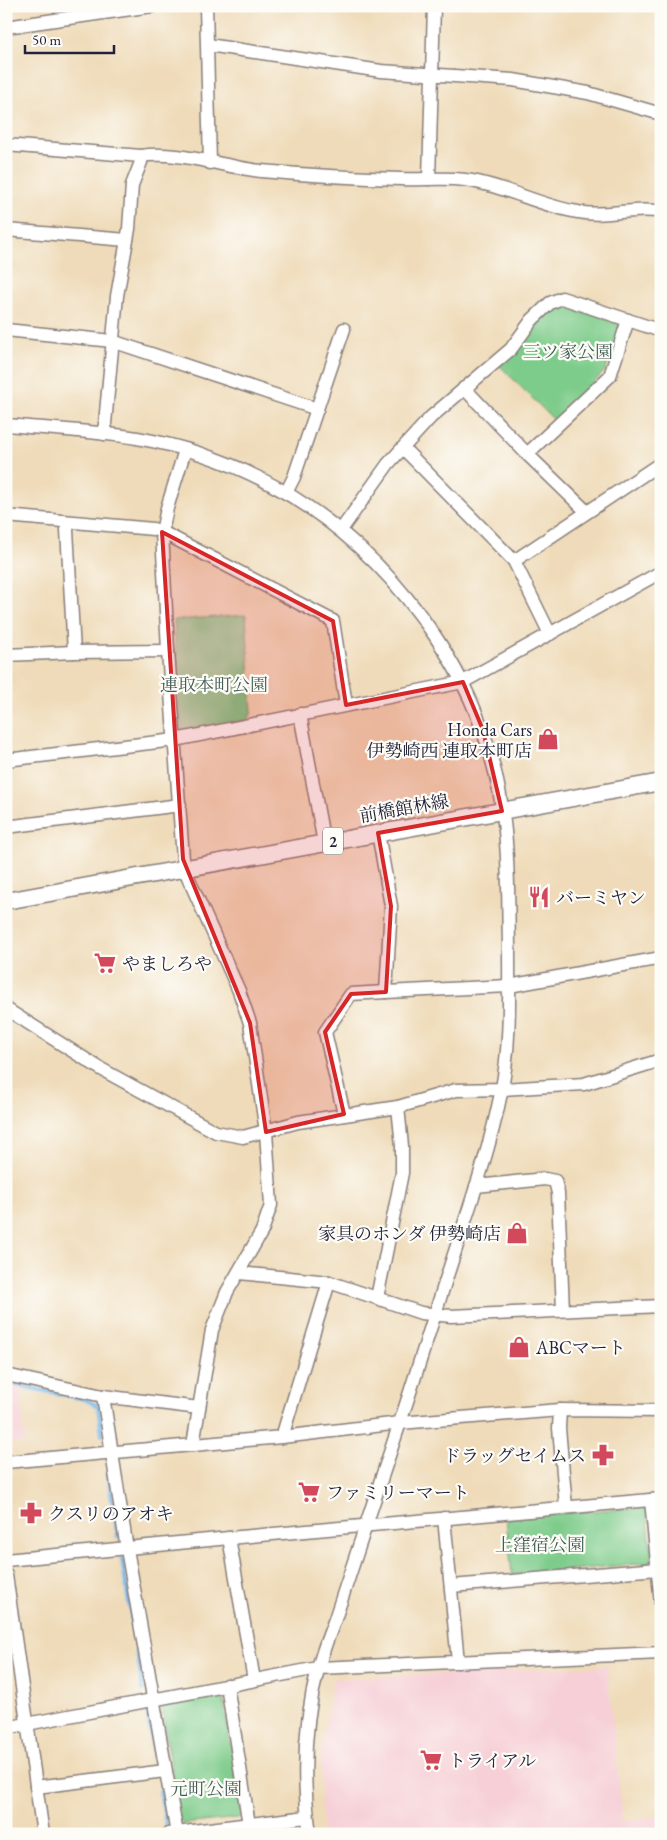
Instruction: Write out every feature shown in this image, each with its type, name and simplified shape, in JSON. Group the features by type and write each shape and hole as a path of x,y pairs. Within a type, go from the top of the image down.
{"main road":[{"name":"前橋館林線","path":"6,901 661,782"}],"street":[{"path":"6,27 152,6"},
{"path":"206,6 210,163"},
{"path":"428,179 434,6"},
{"path":"208,45 380,71 495,78 528,82 596,95 661,114"},
{"path":"6,145 141,156 151,154 179,156 210,163 271,172 357,178 465,180 493,185 554,207 579,213 599,214 635,210 661,211"},
{"path":"104,434 117,296 132,185 141,156"},
{"path":"6,230 126,240"},
{"path":"341,530 388,464 430,417 511,349 532,320 550,302 562,298 661,331"},
{"path":"528,454 610,376 628,320"},
{"path":"286,493 294,477 344,329"},
{"path":"6,330 112,341 317,409"},
{"path":"464,388 587,512"},
{"path":"6,426 137,438 185,450 231,466 304,503 341,530 412,603 440,642 463,682 493,764 502,810 507,863 509,986 507,1049 502,1090 490,1139 435,1315 318,1668 305,1754 307,1817 310,1834"},
{"path":"403,448 514,561 550,634"},
{"path":"185,450 167,508 162,532 168,651 185,868 191,886 239,991 250,1022 266,1132 271,1205 262,1231 227,1292 212,1330 193,1445"},
{"path":"514,561 661,463"},
{"path":"6,516 153,529 333,621 346,705"},
{"path":"68,522 74,652"},
{"path":"6,760 175,740 463,682 661,572"},
{"path":"6,656 74,652 168,651"},
{"path":"300,714 324,843"},
{"path":"6,827 180,805"},
{"path":"378,833 391,906 386,992"},
{"path":"344,1114 325,1032 351,994 509,986 661,958"},
{"path":"7,1011 101,1070 216,1132 243,1137 298,1122 398,1107 456,1090 502,1090 584,1084 661,1060"},
{"path":"377,1298 402,1173 402,1146 398,1107"},
{"path":"476,1186 545,1180 555,1181 558,1193 563,1310"},
{"path":"238,1273 329,1282 435,1315 451,1316 661,1306"},
{"path":"282,1437 329,1282"},
{"path":"6,1375 103,1396 200,1408"},
{"path":"103,1396 174,1833 307,1817"},
{"path":"560,1410 559,1428 566,1507"},
{"path":"6,1462 282,1437 400,1423 560,1410 661,1410"},
{"path":"6,1560 366,1525 656,1500 661,1604"},
{"path":"444,1518 458,1662"},
{"path":"229,1538 254,1680"},
{"path":"451,1586 658,1569"},
{"path":"6,1575 43,1834"},
{"path":"6,1728 318,1668 661,1652"},
{"path":"227,1685 249,1824"},
{"path":"36,1787 165,1771"}],"highlighted area":[{"path":"162,532 333,621 346,705 463,682 483,730 502,811 378,833 391,906 386,992 351,994 325,1032 344,1114 266,1132 250,1023 183,859"}],"shaded area":[{"path":"6,1387 20,1389 25,1443 6,1444"},
{"path":"607,1666 623,1821 661,1816 661,1834 323,1834 321,1756 333,1679"}],"green space":[{"name":"三ツ家公園","path":"562,304 618,322 620,328 605,371 555,421 499,365 555,306"},
{"name":"連取本町公園","path":"246,615 252,712 248,720 184,732 180,730 174,620"},
{"name":"上窪宿公園","path":"642,1507 647,1510 652,1557 648,1563 512,1575 506,1518"},
{"name":"元町公園","path":"220,1695 223,1697 242,1815 238,1818 184,1824 180,1821 162,1709 164,1705"}],"waterway":[{"path":"6,1383 84,1399 98,1406 102,1435"},
{"path":"108,1474 118,1537"},
{"path":"122,1559 143,1690"},
{"path":"147,1713 156,1765"},
{"path":"160,1791 166,1824"}],"place":[{"name":"Honda Cars 伊勢崎西 連取本町店","path":"548,739"},
{"name":"バーミヤン","path":"539,897"},
{"name":"やましろや","path":"105,963"},
{"name":"家具のホンダ 伊勢崎店","path":"517,1233"},
{"name":"ABCマート","path":"519,1347"},
{"name":"ドラッグセイムス","path":"603,1455"},
{"name":"ファミリーマート","path":"309,1492"},
{"name":"クスリのアオキ","path":"31,1513"},
{"name":"トライアル","path":"431,1760"}]}
